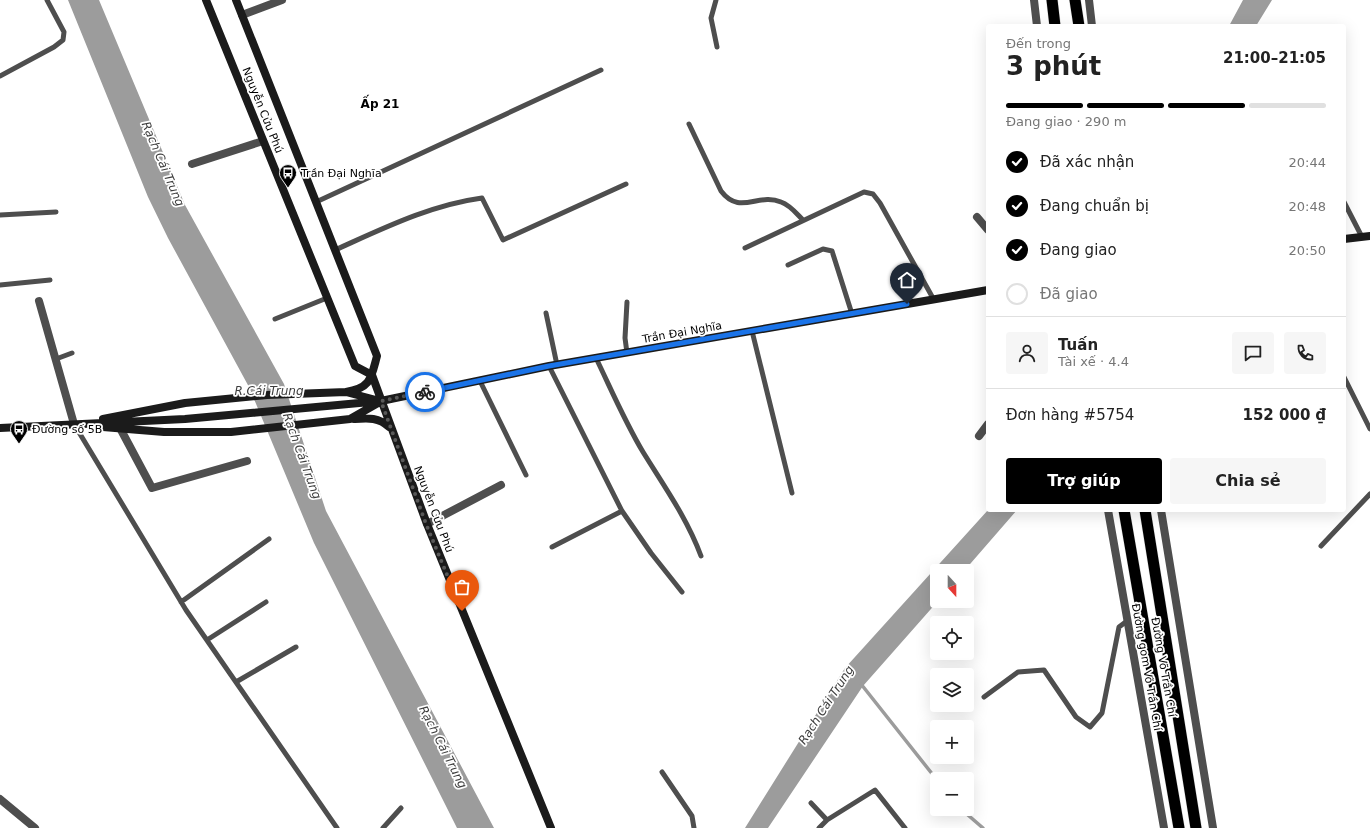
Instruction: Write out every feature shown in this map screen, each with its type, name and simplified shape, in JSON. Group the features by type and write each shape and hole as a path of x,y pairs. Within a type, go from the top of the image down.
{"highway":[{"path":"1052,0 1055,24"},
{"path":"1075,0 1079,24"},
{"name":"Đường Võ Trần Chí","path":"1124,512 1179,828"},
{"name":"Đường Võ Trần Chí","path":"1145,512 1196,828"}],"main road":[{"name":"Nguyễn Cửu Phú","path":"206,0 355,366 372,375"},
{"name":"Nguyễn Cửu Phú","path":"236,0 377,356 372,375 426,524 552,828"},
{"path":"1346,239 1366,236"},
{"name":"Trần Đại Nghĩa","path":"0,428 236,414 381,401 596,358 986,290"},
{"path":"346,392 364,388 369,383 372,375"},
{"name":"Trần Đại Nghĩa","path":"74,424 185,403 235,398 346,392 381,401"},
{"name":"Trần Đại Nghĩa","path":"74,424 164,432 231,432 350,419 381,401"},
{"path":"350,419 382,420 391,429"}],"street":[{"path":"242,15 282,0"},
{"path":"1034,0 1038,24"},
{"path":"1089,0 1092,24"},
{"path":"192,164 263,141"},
{"path":"977,217 986,228"},
{"path":"39,301 74,424"},
{"path":"120,428 152,488 247,462"},
{"path":"426,524 501,485"},
{"name":"Đường gom Võ Trần Chí","path":"1108,512 1164,828"},
{"path":"1161,512 1213,828"},
{"path":"0,799 35,828"}],"lane":[{"path":"0,76 54,47 63,40 64,32 47,0"},
{"path":"716,0 711,18 717,47"},
{"path":"316,202 601,70"},
{"path":"689,124 721,191 727,199 734,203 769,200 780,201 790,207 803,220"},
{"path":"335,250 413,216 463,200 482,198 503,240 626,184"},
{"path":"745,248 864,192 873,194 880,203 934,300"},
{"path":"1346,205 1366,236"},
{"path":"0,215 56,212"},
{"path":"788,265 822,249 832,251 852,314"},
{"path":"0,285 50,280"},
{"path":"275,319 327,298"},
{"path":"627,302 625,338 627,353"},
{"path":"546,313 553,366 622,511 651,553 682,592"},
{"path":"752,331 792,493"},
{"path":"56,358 72,353"},
{"path":"596,358 643,451 688,526 701,556"},
{"path":"480,381 526,475"},
{"path":"1346,381 1370,429"},
{"path":"74,424 182,602 337,828"},
{"path":"1321,546 1370,494"},
{"path":"552,547 622,511"},
{"path":"182,602 269,539"},
{"path":"207,640 266,602"},
{"path":"984,697 1018,672 1044,670 1076,717 1090,727 1102,713 1119,628 1128,621"},
{"path":"236,682 296,647"},
{"path":"662,772 692,816 694,828"},
{"path":"819,828 827,820 875,790 905,828"},
{"path":"810,803 827,820"},
{"path":"383,828 401,808"}],"water":[{"name":"R.Cái Trung","path":"68,0 99,0 185,205 284,384 326,511 494,828 457,828 314,543 249,387 168,238 148,197"},
{"path":"1243,0 1272,0 1257,24 1230,24"},
{"path":"986,512 1015,512 970,564 939,564"},
{"name":"Rạch Cái Trung","path":"930,574 930,608 932,608 863,686 768,828 745,828 845,668"}],"waterway":[{"path":"861,684 931,772"},
{"path":"969,816 983,828"}],"way so far":[{"path":"425,392 381,401 426,524 462,611"}],"place":[{"name":"Trần Đại Nghĩa","path":"288,188"},
{"name":"Đường số 5B","path":"19,444"}],"district":[{"name":"Ấp 21","path":"380,104"}],"route":[{"path":"425,392 549,366 907,304"}]}
